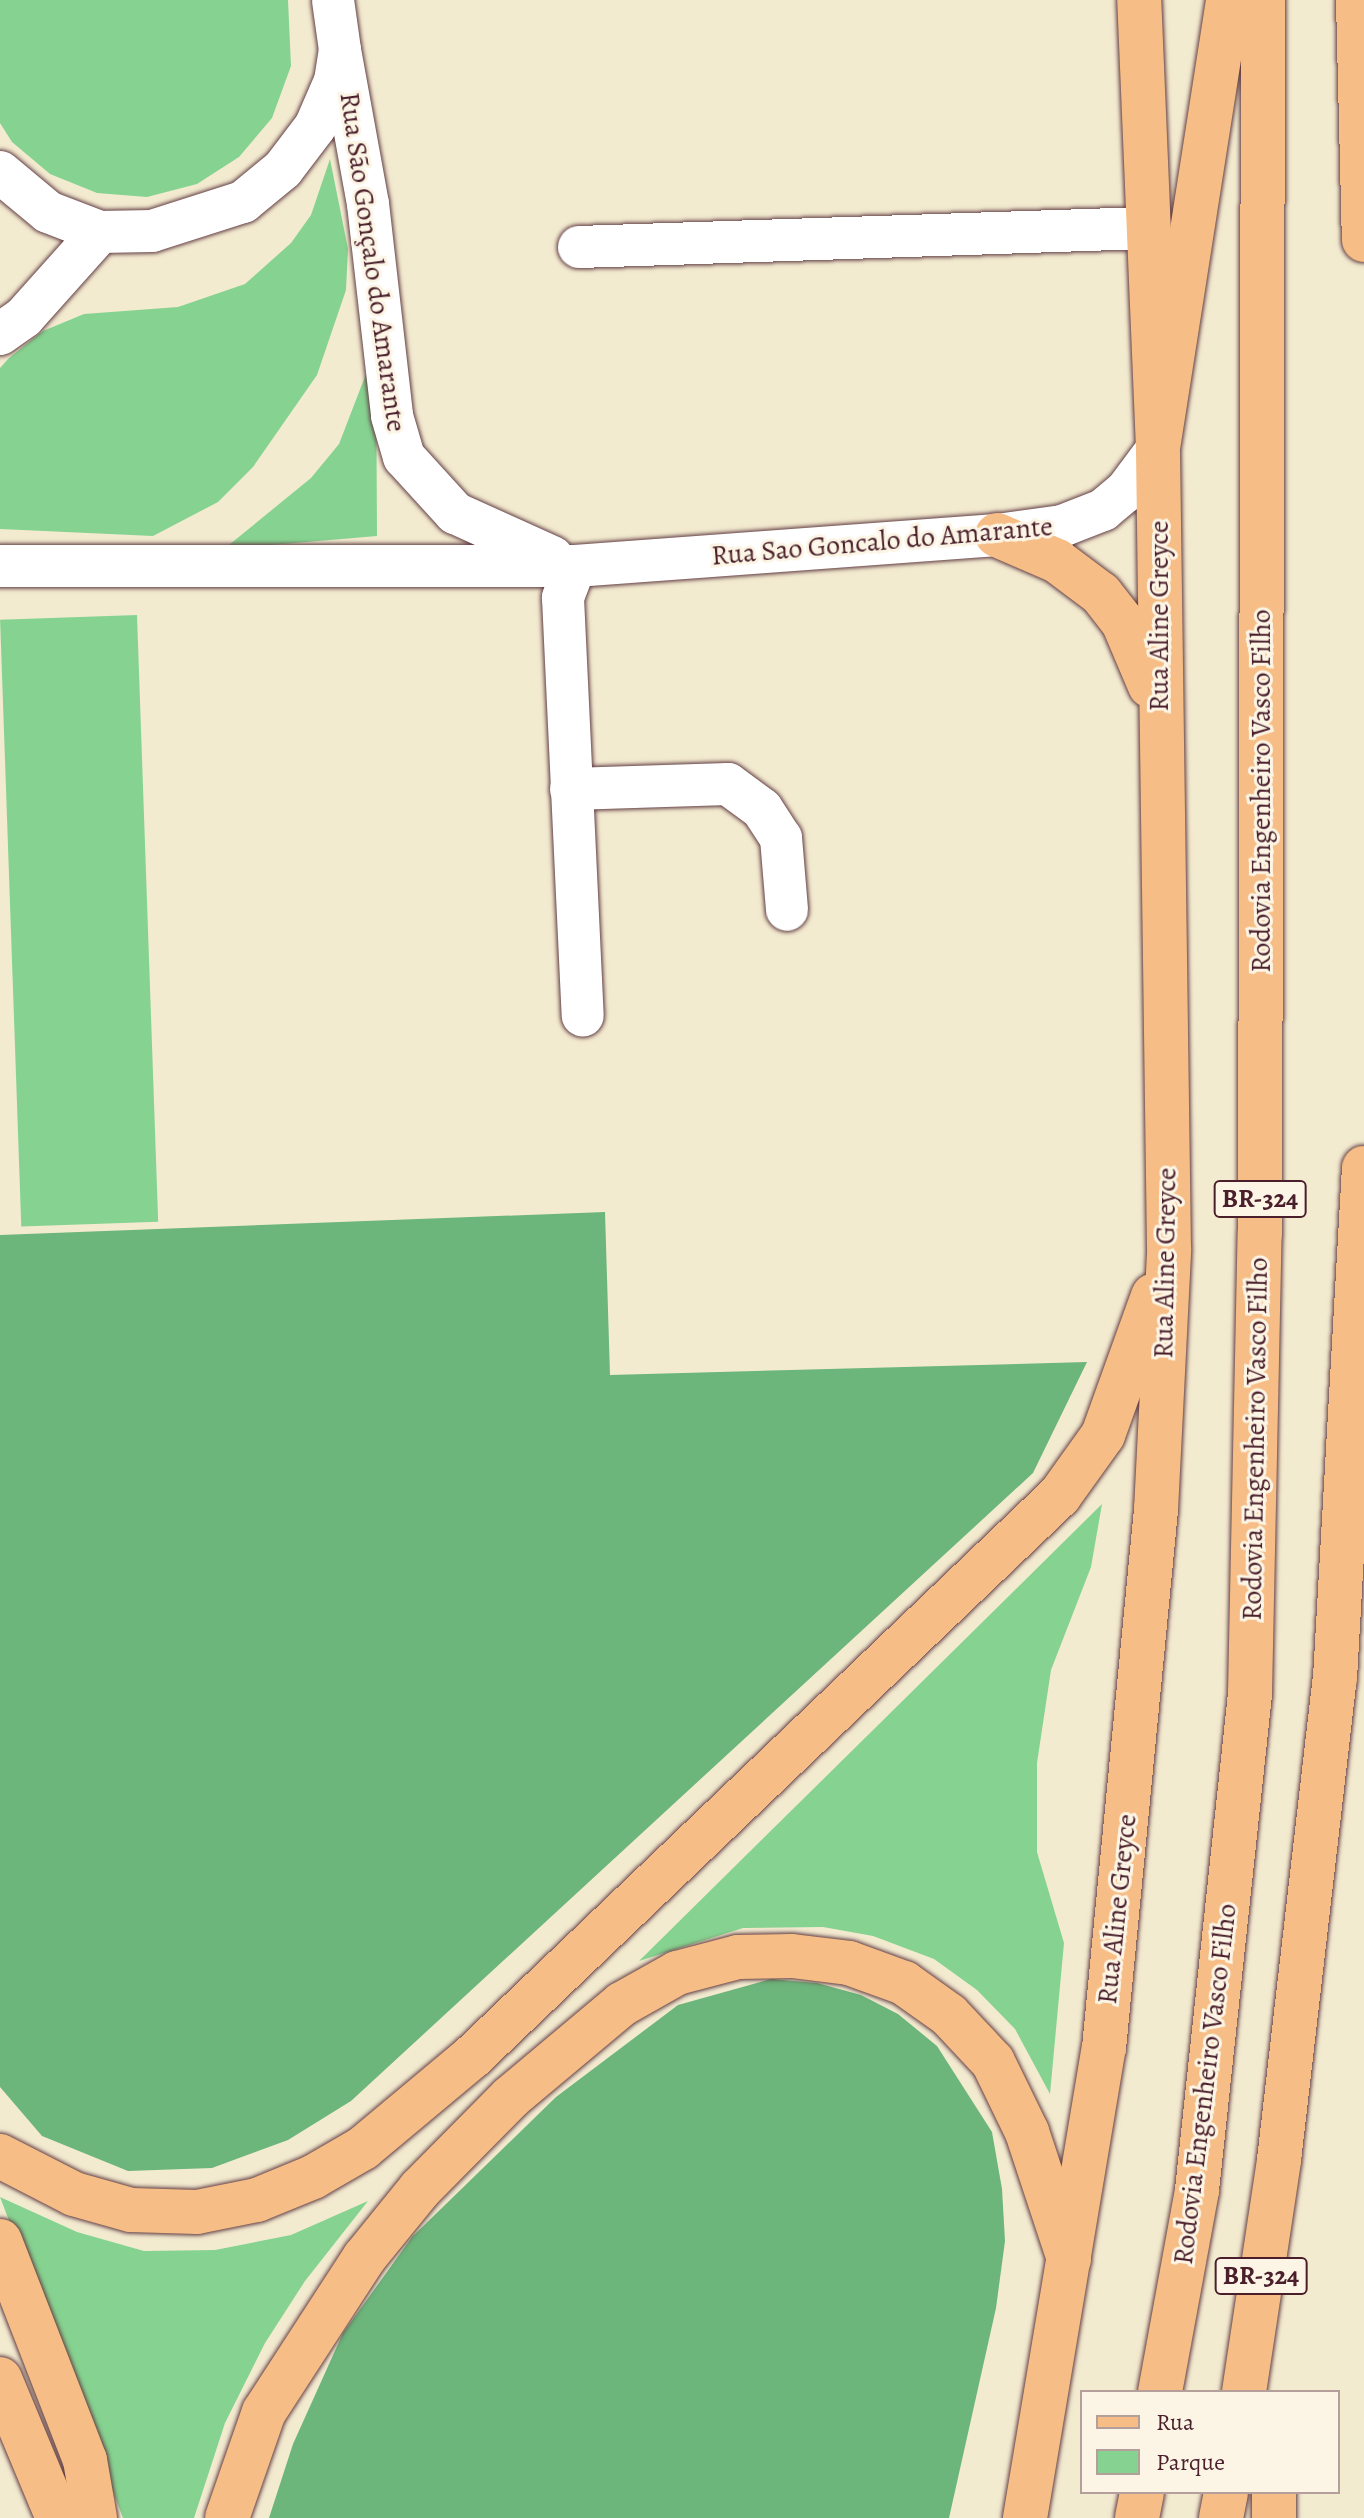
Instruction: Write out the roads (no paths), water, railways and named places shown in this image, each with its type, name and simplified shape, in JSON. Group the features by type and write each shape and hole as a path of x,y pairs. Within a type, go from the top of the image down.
{"main road":[{"name":"Rua Aline Greyce","path":"1025,2518 1071,2264 1104,2048 1153,1542 1169,1249 1159,717 1158,448 1146,228 1139,0"},
{"path":"1158,448 1228,0"},
{"name":"Rodovia Engenheiro Vasco Filho","path":"1160,2390 1197,2190 1250,1693 1260,1234 1263,0"},
{"path":"1358,0 1364,240"},
{"path":"997,535 1057,561 1101,594 1144,663 1159,717"},
{"name":"BR-324","path":"1244,2390 1279,2160 1335,1678 1364,1168"},
{"path":"0,2156 74,2194 117,2206 197,2212 257,2200 313,2177 363,2148 472,2057 1060,1495 1103,1435 1169,1249"},
{"path":"227,2518 264,2412 364,2258 420,2189 522,2088 622,2004 677,1973 738,1957 792,1956 849,1963 904,1983 949,2015 993,2062 1027,2132 1071,2264"},
{"path":"1276,2390 1279,2160"},
{"path":"0,2241 85,2460 95,2518"},
{"path":"0,2379 58,2518"},
{"path":"1137,2518 1142,2494"},
{"path":"1221,2518 1226,2494"},
{"path":"1274,2494 1274,2518"}],"lane":[{"name":"Rua São Gonçalo do Amarante","path":"333,0 368,204 392,416 404,457 455,513 494,535 575,566"},
{"path":"0,172 48,212 100,232 152,231 243,202 283,169 315,127 340,50"},
{"path":"579,247 1146,228"},
{"path":"0,334 24,317 100,232"},
{"name":"Rua Sao Goncalo do Amarante","path":"0,566 575,566 997,535 1062,526 1103,510 1126,491 1158,448"},
{"path":"575,566 563,598 583,1016"},
{"path":"571,789 728,784 762,809 781,838 787,910"}]}
